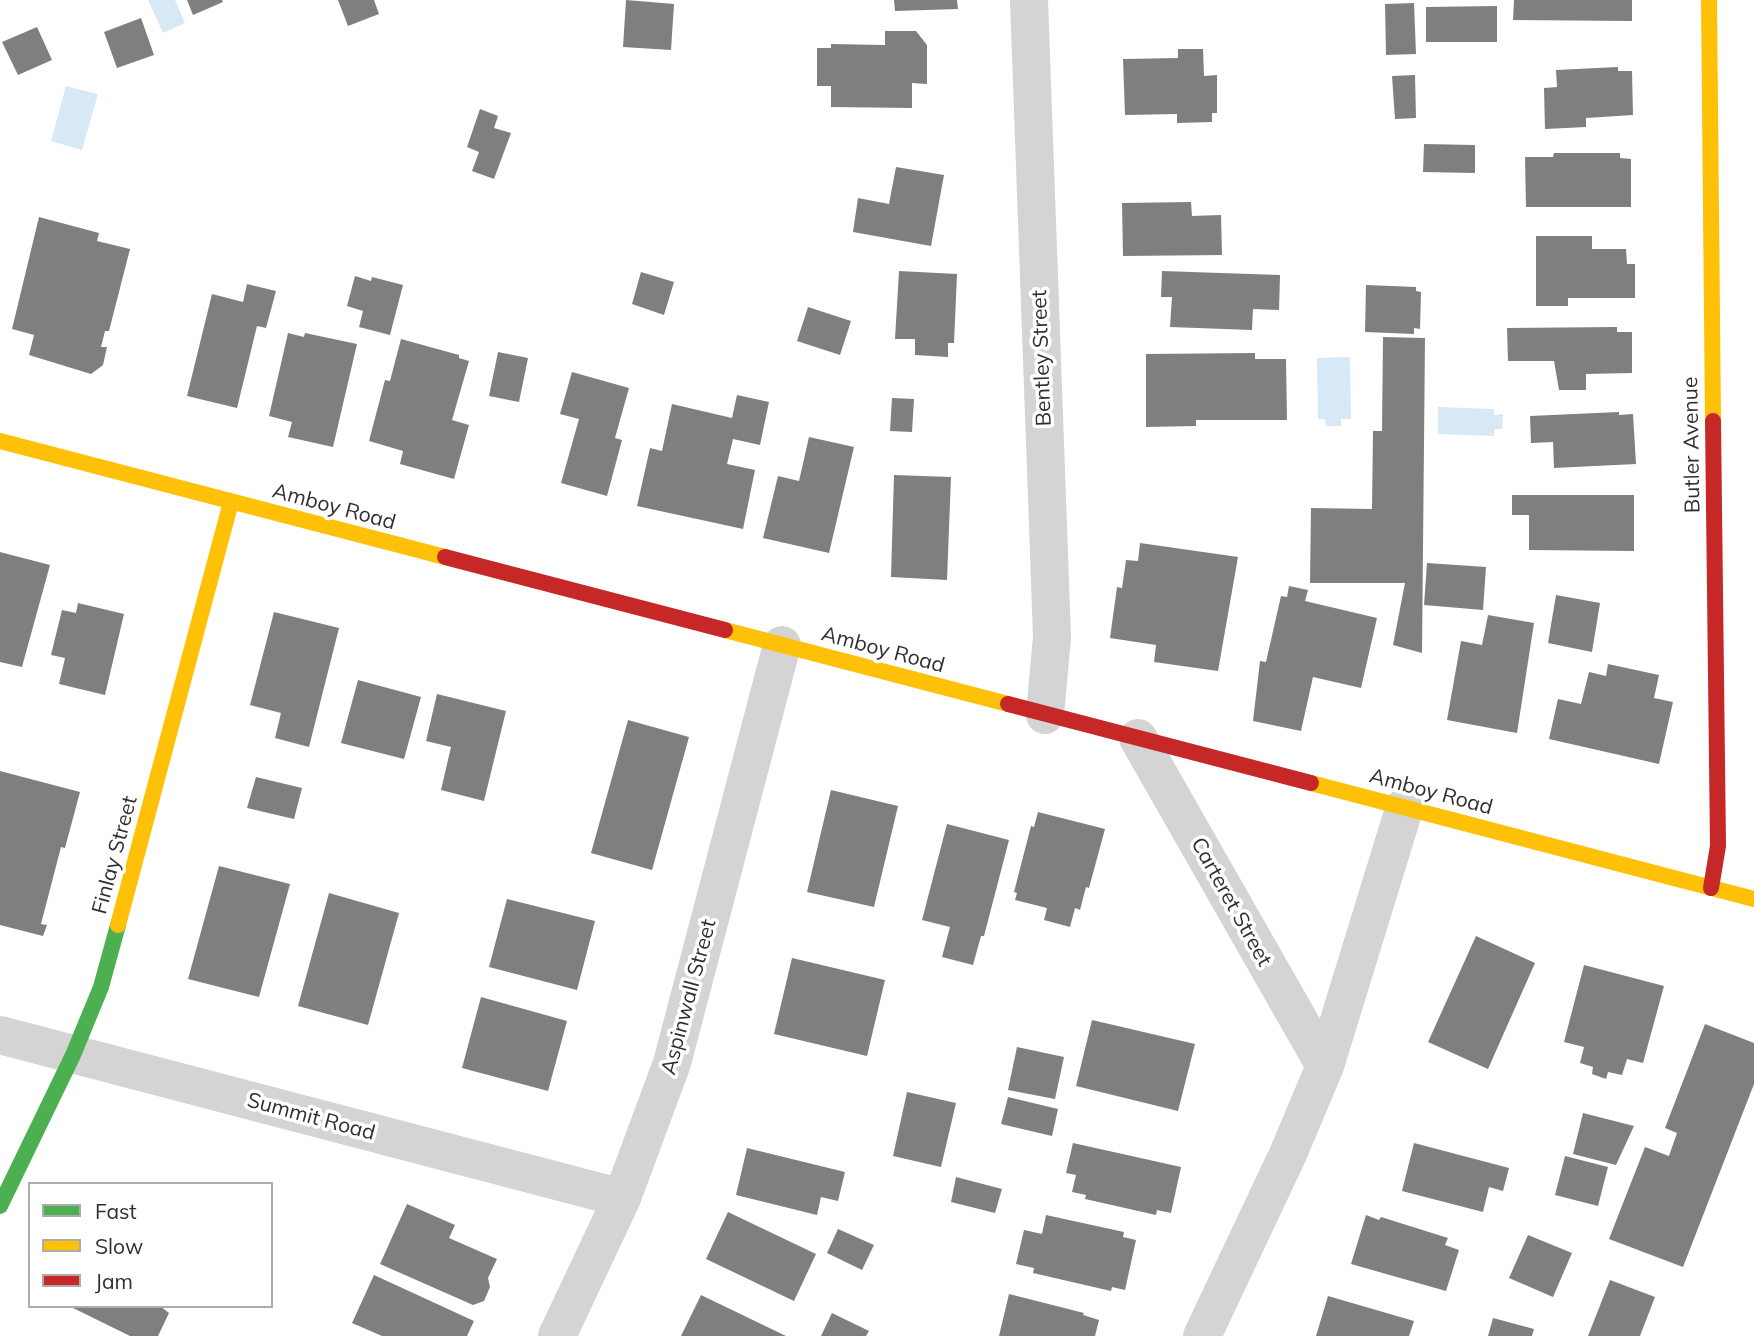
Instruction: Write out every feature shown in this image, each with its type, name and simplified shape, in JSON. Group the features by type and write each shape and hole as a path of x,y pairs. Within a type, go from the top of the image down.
{"street":[{"name":"Bentley Street","path":"1029,0 1052,637 1051,675 1045,715"},
{"name":"Butler Avenue","path":"1709,0 1718,846 1711,888"},
{"name":"Amboy Road","path":"0,441 1754,899"},
{"name":"Finlay Street","path":"0,1206 73,1055 101,987 231,502"},
{"name":"Aspinwall Street","path":"558,1336 622,1198 672,1063 782,645"},
{"name":"Carteret Street","path":"1138,738 1325,1066"},
{"path":"1202,1336 1288,1154 1325,1066 1405,806"},
{"name":"Summit Road","path":"0,1035 622,1198"}],"water":[{"path":"148,0 175,0 185,23 163,33"},
{"path":"66,86 98,94 82,150 51,141"},
{"path":"1350,357 1351,419 1341,419 1341,426 1326,426 1325,419 1318,419 1317,358"},
{"path":"1438,407 1494,409 1494,415 1503,414 1502,429 1494,429 1494,436 1438,434"}],"building":[{"path":"187,0 222,0 223,2 193,15"},
{"path":"338,0 374,0 379,14 348,26"},
{"path":"626,0 674,4 671,50 623,47"},
{"path":"894,0 957,0 958,9 895,11"},
{"path":"1514,0 1632,0 1632,21 1513,20"},
{"path":"1414,3 1416,54 1386,55 1385,4"},
{"path":"1497,6 1497,42 1426,42 1426,7"},
{"path":"141,18 154,55 117,68 104,32"},
{"path":"37,27 52,60 18,75 2,42"},
{"path":"885,31 916,31 927,45 927,84 912,83 912,108 831,107 831,86 817,86 817,48 831,48 831,44 885,45"},
{"path":"1178,49 1203,49 1204,76 1217,75 1217,113 1212,113 1212,122 1177,123 1177,114 1125,115 1123,59 1178,58"},
{"path":"1618,67 1618,71 1632,71 1633,115 1586,118 1586,127 1545,129 1544,88 1557,87 1556,70"},
{"path":"1415,75 1416,118 1395,119 1392,76"},
{"path":"480,109 498,116 494,128 511,133 494,179 472,171 479,152 467,147"},
{"path":"1424,144 1475,145 1475,173 1423,172"},
{"path":"1554,153 1620,153 1620,158 1631,159 1631,207 1526,207 1525,157 1553,157"},
{"path":"896,167 944,175 931,246 853,232 858,198 889,204"},
{"path":"1191,202 1192,216 1221,215 1222,255 1123,256 1122,203"},
{"path":"39,217 99,233 97,241 130,249 109,331 105,331 101,347 107,347 103,365 91,374 29,355 34,335 12,329"},
{"path":"1536,236 1592,236 1592,249 1626,249 1627,264 1635,264 1635,298 1568,298 1568,306 1536,306"},
{"path":"899,271 957,274 954,343 948,343 948,357 915,355 915,339 895,339"},
{"path":"1162,271 1280,275 1279,310 1253,309 1252,330 1170,327 1172,297 1161,297"},
{"path":"641,272 674,282 664,315 632,304"},
{"path":"355,276 371,281 372,277 403,285 390,335 359,327 363,311 347,306"},
{"path":"247,284 276,291 266,328 257,326 237,408 187,396 212,294 243,302"},
{"path":"1366,285 1416,287 1416,291 1421,292 1420,329 1414,328 1414,334 1365,332"},
{"path":"808,307 851,321 840,355 797,341"},
{"path":"1617,327 1617,332 1632,332 1632,373 1586,374 1586,390 1559,390 1554,361 1508,361 1507,328"},
{"path":"288,333 304,337 305,333 357,344 333,447 288,437 292,422 269,416"},
{"path":"1383,337 1425,338 1422,653 1393,645 1405,583 1310,583 1311,508 1372,509 1373,431 1382,431"},
{"path":"401,339 459,355 459,358 469,361 452,420 469,425 454,479 400,464 403,451 369,441 385,380 390,381"},
{"path":"498,352 528,358 519,402 489,396"},
{"path":"1255,353 1255,359 1286,359 1287,420 1196,420 1196,426 1146,427 1146,354"},
{"path":"572,372 629,388 615,438 622,440 607,496 561,483 579,419 560,414"},
{"path":"737,395 769,402 760,445 733,439 727,464 755,470 743,529 637,506 650,448 662,451 672,404 732,418"},
{"path":"892,398 914,399 912,432 890,431"},
{"path":"1619,412 1619,415 1633,414 1636,464 1554,468 1553,442 1531,443 1530,416"},
{"path":"809,437 854,447 829,553 763,538 778,476 799,481"},
{"path":"894,475 951,477 947,580 891,577"},
{"path":"1512,495 1634,495 1634,551 1529,550 1529,515 1512,515"},
{"path":"1140,543 1238,557 1218,671 1154,662 1156,645 1110,638 1117,587 1122,588 1126,560 1138,561"},
{"path":"0,552 50,565 22,667 0,662"},
{"path":"1427,563 1486,567 1483,610 1424,605"},
{"path":"1289,586 1308,590 1305,601 1377,618 1361,688 1313,677 1301,731 1253,721 1260,661 1266,662 1281,596 1287,597"},
{"path":"1556,595 1600,603 1592,652 1548,643"},
{"path":"78,603 124,614 105,695 59,684 65,658 51,655 62,610 76,613"},
{"path":"274,612 339,628 309,747 275,738 281,713 250,705"},
{"path":"1488,615 1534,623 1517,733 1447,720 1461,641 1482,645"},
{"path":"1608,664 1659,675 1654,698 1673,702 1659,764 1549,739 1558,699 1581,704 1589,672 1606,676"},
{"path":"358,680 421,697 404,759 341,743"},
{"path":"437,694 506,711 484,801 441,790 451,747 426,741"},
{"path":"628,720 689,737 652,870 591,853"},
{"path":"0,771 80,792 65,848 61,847 41,924 47,925 43,936 0,925"},
{"path":"256,777 302,788 294,819 247,808"},
{"path":"831,790 898,806 874,907 807,892"},
{"path":"1038,812 1105,829 1089,888 1086,887 1080,910 1075,908 1070,927 1044,920 1047,908 1015,900 1017,893 1014,892 1031,826 1034,827"},
{"path":"947,824 1009,840 984,936 981,936 973,965 942,957 950,927 922,920"},
{"path":"219,866 290,884 259,997 188,979"},
{"path":"329,893 399,913 368,1025 298,1006"},
{"path":"507,899 595,921 577,990 489,967"},
{"path":"1476,936 1535,963 1488,1069 1428,1042"},
{"path":"792,958 885,980 867,1056 774,1034"},
{"path":"1584,965 1664,986 1643,1063 1627,1059 1622,1075 1608,1072 1606,1079 1592,1074 1593,1067 1580,1063 1584,1047 1564,1042"},
{"path":"481,997 567,1021 548,1091 462,1068"},
{"path":"1092,1020 1195,1044 1178,1111 1076,1086"},
{"path":"1705,1024 1754,1043 1754,1084 1683,1267 1609,1239 1645,1147 1669,1156 1677,1133 1665,1128"},
{"path":"1017,1047 1064,1057 1055,1099 1008,1090"},
{"path":"907,1092 956,1103 941,1167 893,1156"},
{"path":"1008,1097 1058,1109 1052,1136 1001,1124"},
{"path":"1583,1113 1634,1126 1616,1165 1573,1154"},
{"path":"1073,1143 1181,1167 1171,1213 1157,1210 1156,1215 1085,1199 1086,1195 1072,1192 1076,1175 1066,1173"},
{"path":"1414,1143 1509,1168 1503,1191 1489,1187 1483,1212 1402,1191"},
{"path":"747,1148 845,1172 838,1201 821,1197 817,1215 736,1195"},
{"path":"1565,1156 1608,1167 1598,1206 1555,1195"},
{"path":"956,1177 1002,1189 995,1213 951,1202"},
{"path":"407,1204 455,1225 449,1238 497,1259 488,1278 490,1287 484,1301 473,1305 380,1264"},
{"path":"728,1212 816,1254 794,1301 706,1259"},
{"path":"1046,1215 1124,1232 1123,1237 1136,1240 1125,1290 1112,1287 1111,1291 1033,1273 1034,1268 1016,1264 1024,1230 1042,1234"},
{"path":"1366,1215 1379,1220 1381,1217 1448,1238 1445,1245 1459,1250 1446,1291 1351,1264"},
{"path":"838,1229 874,1245 862,1270 827,1253"},
{"path":"1528,1235 1572,1253 1553,1297 1509,1278"},
{"path":"374,1275 474,1321 467,1336 382,1336 352,1323"},
{"path":"1610,1280 1655,1297 1640,1336 1588,1336"},
{"path":"1009,1294 1084,1313 1083,1315 1099,1320 1095,1336 999,1336"},
{"path":"701,1295 786,1336 681,1336"},
{"path":"1328,1296 1414,1321 1409,1336 1316,1336"},
{"path":"73,1308 163,1308 169,1313 158,1336 130,1336"},
{"path":"832,1313 869,1331 866,1336 821,1336"},
{"path":"1493,1318 1534,1329 1532,1336 1488,1336"}],"traffic: fast":[{"path":"0,1206 73,1055 101,987 118,925"}],"traffic: slow":[{"path":"1709,0 1713,421"},
{"path":"0,441 445,557"},
{"path":"118,925 231,502"},
{"path":"725,630 1008,704"},
{"path":"1311,783 1754,899"}],"traffic: jam":[{"path":"1711,888 1718,846 1713,421"},
{"path":"445,557 725,630"},
{"path":"1008,704 1311,783"}]}
